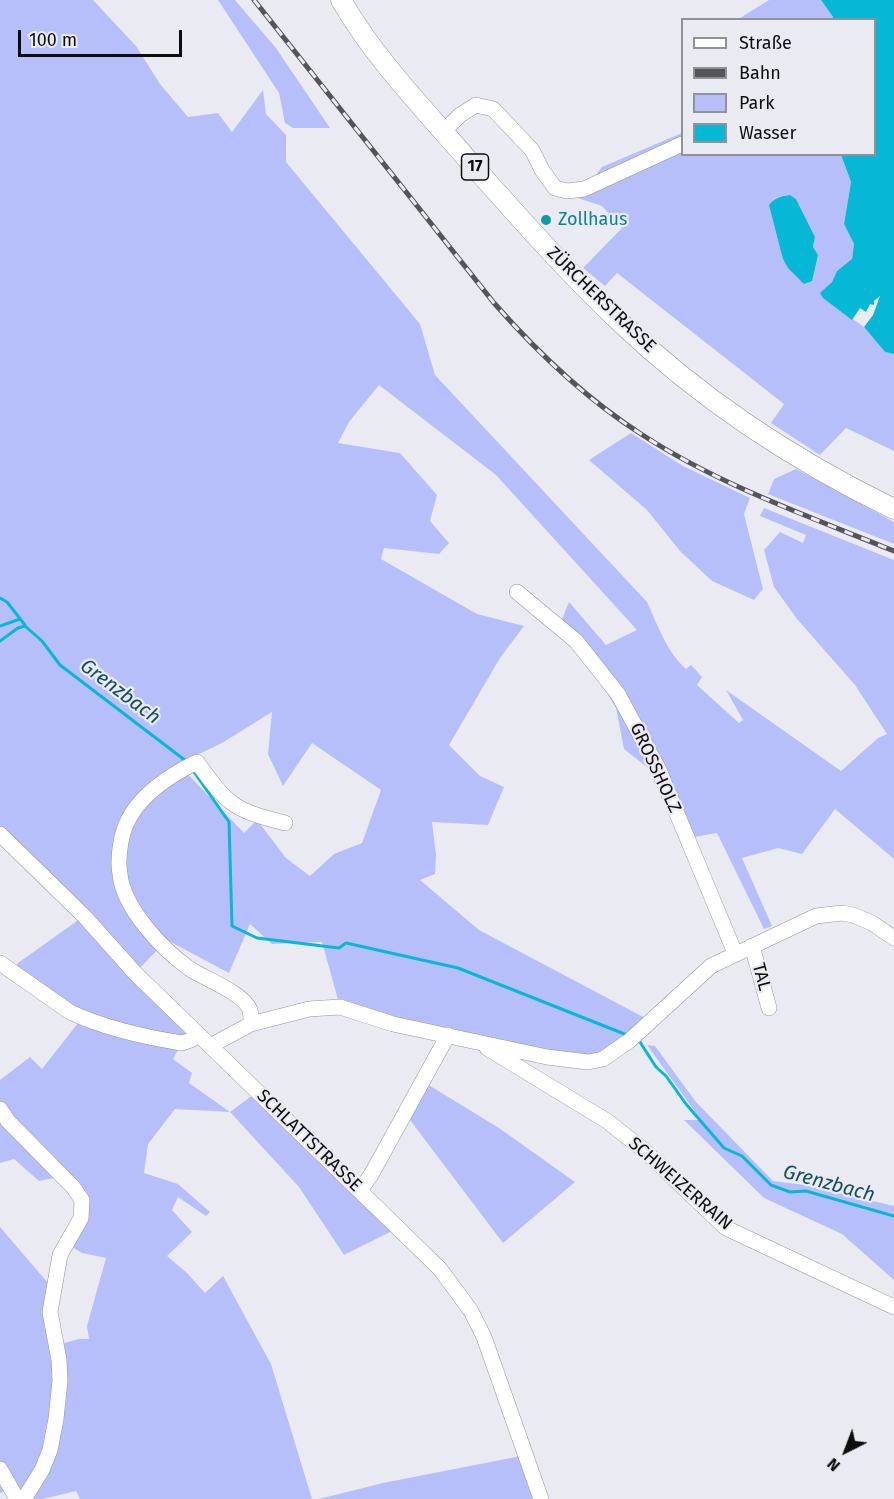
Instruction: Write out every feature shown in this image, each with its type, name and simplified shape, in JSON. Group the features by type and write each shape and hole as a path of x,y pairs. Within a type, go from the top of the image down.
{"main road":[{"name":"ZÜRCHERSTRASSE","path":"341,0 388,67 443,132 570,273 644,344 743,421 826,473 894,509"}],"street":[{"path":"443,132 460,115 476,105 493,109 532,150 542,170 555,188 567,192 584,189 681,144"},
{"name":"GROSSHOLZ","path":"517,592 576,642 618,694 658,768 735,953"},
{"path":"251,1024 249,1009 243,1001 189,968 161,944 140,920 120,877 119,854 123,832 134,810 151,791 174,773 197,762 231,804 243,811 285,823"},
{"name":"SCHLATTSTRASSE","path":"0,834 84,916 135,973 440,1269 471,1311 484,1337 541,1499"},
{"path":"210,1046 251,1024 309,1010 340,1007 393,1024 547,1057 588,1062 603,1059 629,1041 711,966 816,916 842,913 862,918 894,938"},
{"name":"TAL","path":"752,946 769,1008"},
{"path":"0,963 70,1012 82,1017 113,1028 174,1042 182,1043 198,1035"},
{"path":"360,1190 371,1175 448,1035"},
{"name":"SCHWEIZERRAIN","path":"477,1041 607,1121 645,1151 726,1228 894,1307"},
{"path":"0,1109 8,1121 73,1187 82,1200 81,1218 60,1255 50,1312 59,1360 60,1381 50,1450 42,1470 24,1499"},
{"path":"0,1469 16,1499"}],"green space":[{"path":"0,0 93,0 136,46 160,84 188,117 218,113 232,132 263,90 266,114 286,135 286,162 420,324 435,375 647,602 673,655 686,669 691,665 702,677 697,685 739,723 743,720 726,690 841,771 878,738 887,734 855,685 797,619 774,587 764,550 780,532 803,543 806,535 760,516 764,508 894,560 894,859 835,809 802,854 778,848 742,858 772,926 764,929 717,833 683,839 652,771 624,749 616,708 562,619 569,602 606,645 637,630 496,475 379,385 349,422 338,443 400,453 437,495 430,521 449,543 439,554 384,548 381,559 477,614 524,626 500,658 449,745 480,776 504,787 488,825 432,822 436,855 435,874 420,880 479,930 647,1019 588,1062 340,1007 322,942 272,944 250,924 229,973 167,940 135,973 198,1035 182,1043 173,1059 192,1073 189,1083 230,1112 175,1109 148,1144 144,1173 178,1184 210,1212 206,1216 178,1197 172,1210 192,1232 167,1256 205,1293 223,1276 271,1364 312,1499 80,1499 76,1491 43,1499 17,1499 11,1489 0,1493 0,1227 54,1290 50,1312 64,1343 89,1339 87,1326 106,1258 82,1253 67,1244 81,1218 69,1175 39,1181 14,1159 0,1163 0,1080 30,1057 42,1069 82,1018 14,972 18,963 84,916 0,834","holes":["272,712 268,754 283,786 312,743 381,790 362,843 334,854 310,876 286,858 257,820 244,833 178,764 222,743"]},
{"path":"218,0 235,0 276,48 330,128 293,128 285,123 279,93"},
{"path":"769,0 821,0 833,17 833,18 740,18"},
{"path":"681,133 681,156 841,156 851,182 844,224 854,244 852,260 837,271 832,282 821,293 824,298 864,327 885,352 894,354 894,451 846,428 820,455 771,423 784,404 617,273 605,286 583,268 622,228 602,206 578,198 602,167","holes":["790,195 796,199 815,237 813,247 774,199"]},
{"path":"631,433 683,466 750,498 744,514 763,589 754,600 712,581 680,551 647,510 589,460"},
{"path":"796,469 894,522 894,544 768,494 774,479"},
{"path":"647,1045 655,1046 696,1102 773,1181 805,1185 894,1206 894,1280 842,1234 764,1198 684,1120 701,1120"},
{"path":"422,1081 499,1128 575,1182 503,1243 410,1120 410,1105"},
{"path":"258,1091 398,1228 344,1255 299,1187 230,1112"},
{"path":"526,1455 541,1499 319,1499 383,1483"}],"water":[{"path":"821,0 894,0 894,354 885,352 864,327 873,315 880,296 874,301 874,305 870,304 866,312 860,308 852,320 823,298 820,293 832,282 837,271 852,259 854,244 844,224 851,182 841,156 876,156 876,18 833,17"},
{"path":"790,195 796,199 815,237 813,247 818,255 812,281 804,284 788,268 783,259 769,205 778,198"}],"waterway":[{"path":"0,598 7,602 25,625"},
{"path":"0,626 20,619"},
{"name":"Grenzbach","path":"0,641 18,628 25,626 42,641 60,665 186,761"},
{"path":"192,769 229,822 232,926 257,938 339,948 346,943 458,968 627,1035"},
{"name":"Grenzbach","path":"640,1042 656,1067 666,1076 686,1104 724,1148 742,1156 771,1185 790,1192 806,1191 894,1216"}],"railway":[{"path":"254,0 494,303 528,340 581,390 641,434 701,469 764,498 894,551"}],"place":[{"name":"Zollhaus","path":"546,220"}]}
